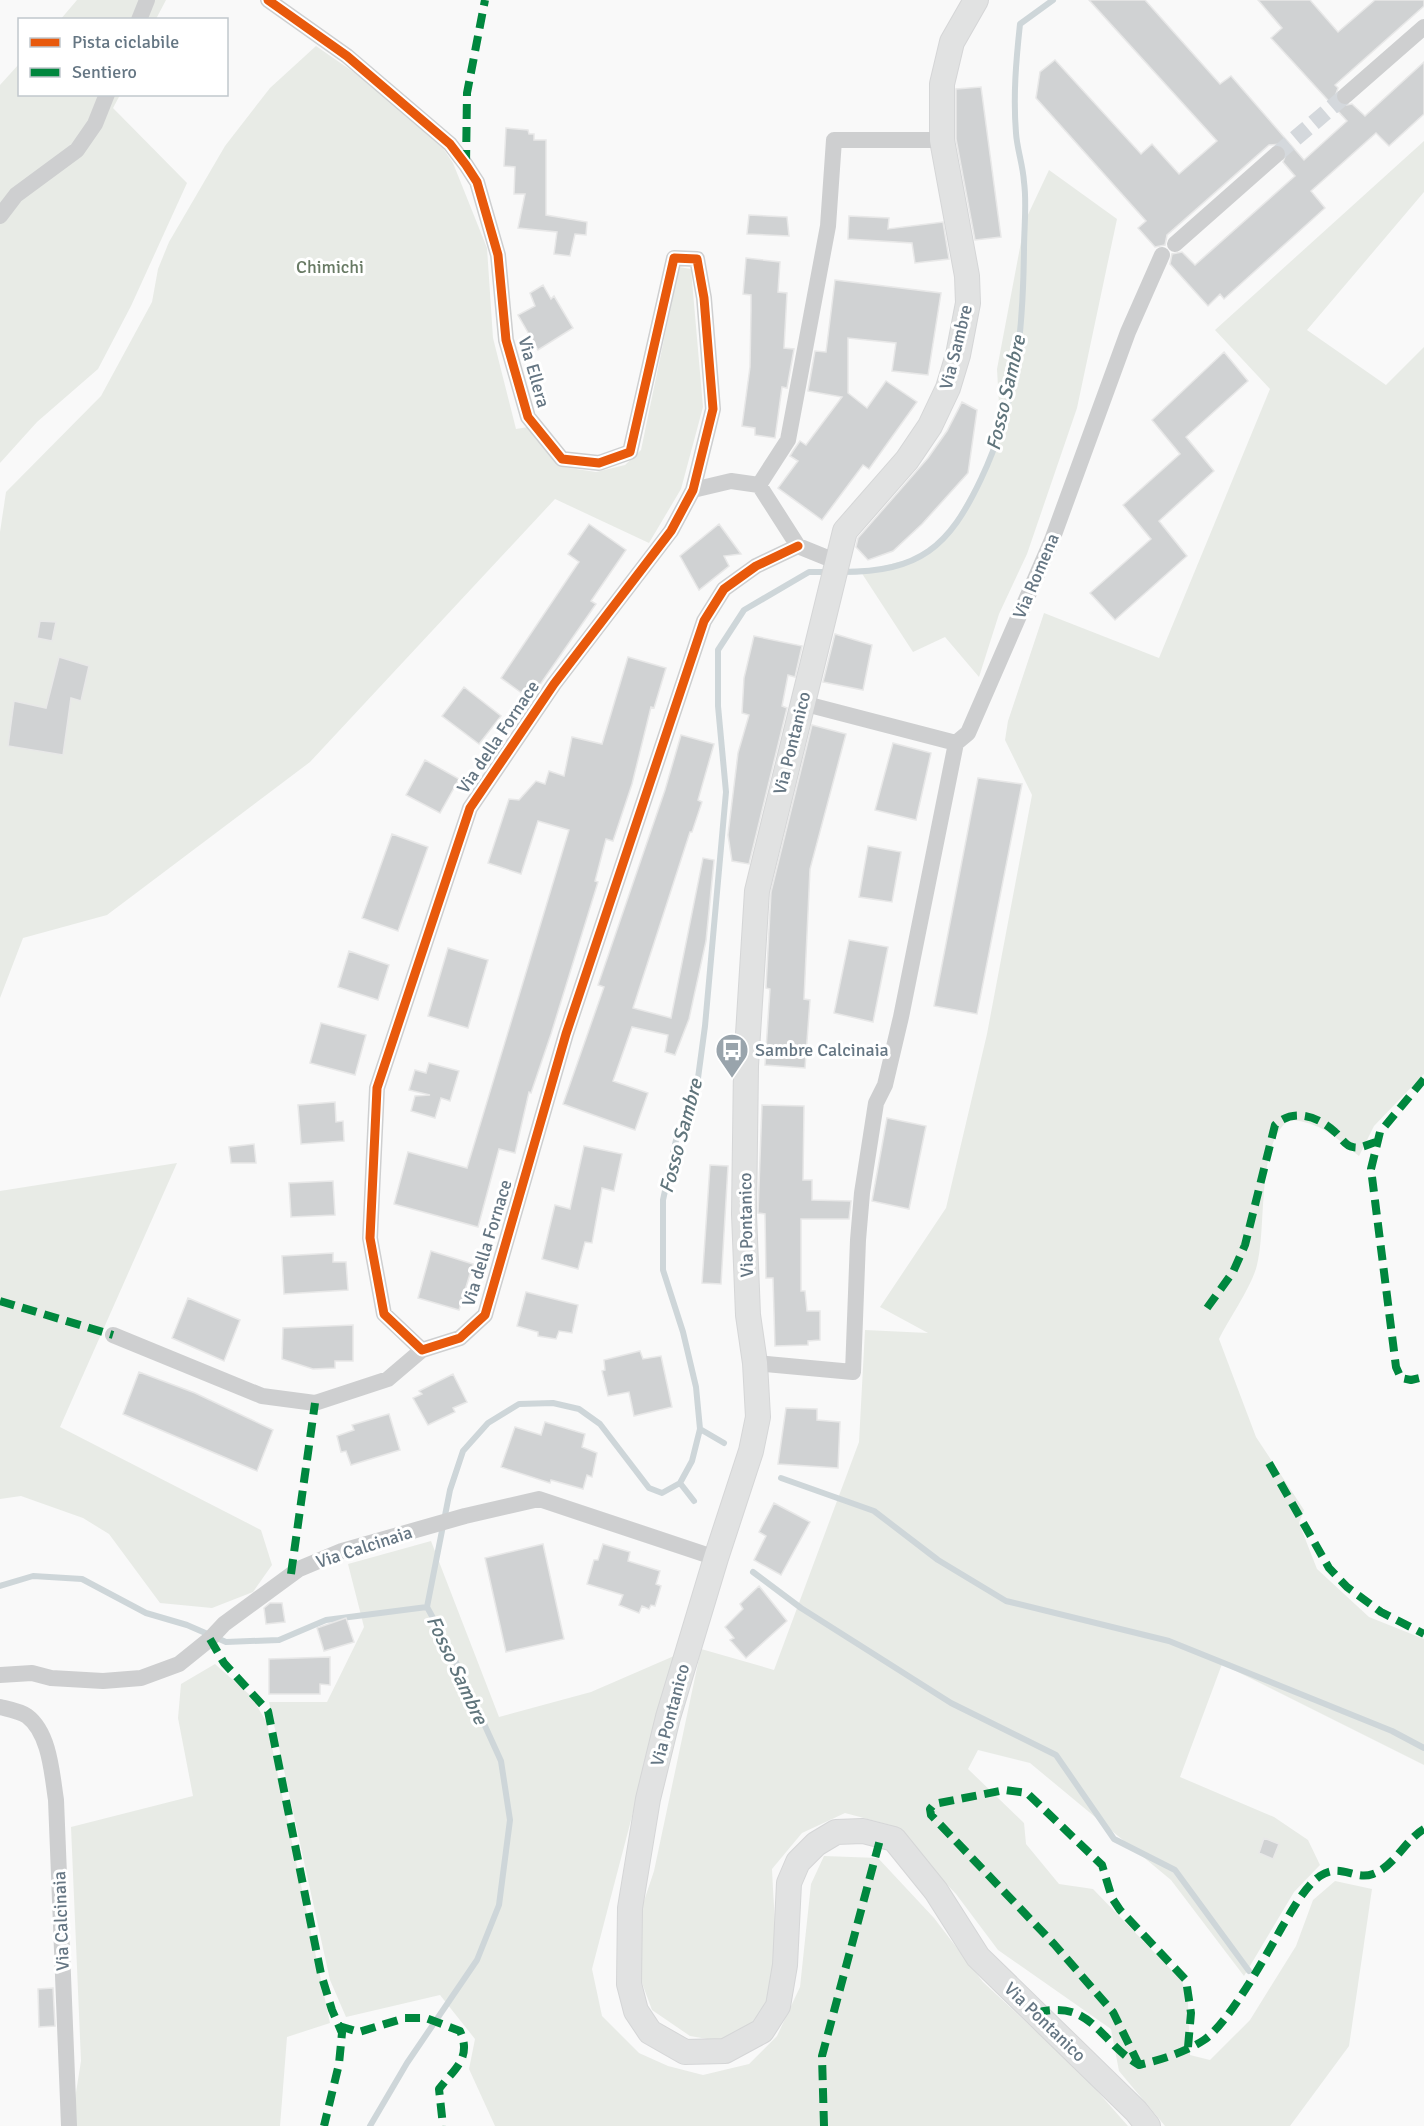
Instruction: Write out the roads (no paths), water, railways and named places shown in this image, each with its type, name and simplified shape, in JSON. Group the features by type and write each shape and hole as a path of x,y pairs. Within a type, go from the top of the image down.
{"street":[{"path":"140,18 147,0"},
{"name":"Via Ellera","path":"268,0 347,56 450,144 477,182 498,255 506,340 528,417 562,459 599,463 630,452 674,258 697,259 704,298 713,409 693,490"},
{"name":"Via Sambre","path":"822,619 844,531 907,460 930,426 948,388 958,356 968,303 968,276 942,140 942,84 952,42 976,0"},
{"path":"1345,96 1424,27"},
{"path":"0,216 16,195 77,150 95,124 106,96"},
{"path":"759,485 788,440 828,215 834,140 942,140"},
{"name":"Via Romena","path":"956,743 968,734 1048,549 1128,332 1169,249 1277,154"},
{"path":"693,490 731,481 759,485 798,546 835,564"},
{"name":"Via della Fornace","path":"693,490 671,531 554,684 470,808 377,1088 370,1238 384,1314 422,1350 460,1338 484,1315 566,1034 704,621 724,589 756,566 798,546"},
{"name":"Via Pontanico","path":"822,619 757,891 746,1066 744,1214 748,1315 755,1363 758,1417 752,1451 716,1558 668,1717 648,1799 630,1908 629,1984 636,2011 650,2032 685,2052 725,2051 762,2031 778,2006 785,1965 789,1883 798,1862 816,1844 836,1832 863,1831 894,1839 936,1891 978,1957 1148,2126"},
{"path":"755,1363 853,1372 858,1240 869,1144 876,1103 885,1085 901,1017 956,743 802,704"},
{"path":"113,1335 262,1396 315,1403 388,1379 422,1350"},
{"name":"Via Calcinaia","path":"0,1675 32,1673 51,1678 102,1681 141,1678 179,1665 210,1640 224,1624 299,1569 342,1551 465,1516 539,1499 716,1558"},
{"name":"Via Calcinaia","path":"0,1707 27,1717 40,1732 50,1759 55,1790 69,2126"}],"waterway":[{"name":"Fosso Sambre","path":"842,572 892,567 912,561 929,551 957,522 969,503 993,451 1003,423 1016,367 1022,310 1025,199 1015,106 1020,24 1053,0"},
{"name":"Fosso Sambre","path":"370,2126 407,2063 477,1960 499,1905 510,1820 501,1761 449,1647 427,1607 450,1490 463,1451 488,1423 519,1404 553,1403 579,1409 600,1424 649,1488 662,1493 680,1483 692,1461 700,1429 696,1387 683,1332 663,1270 663,1200 676,1140 698,1078 705,1026 726,792 718,706 718,650 744,610 809,572 829,572"},
{"path":"700,1429 724,1443"},
{"path":"781,1478 874,1511 938,1560 1006,1601 1169,1641 1392,1731 1424,1748"},
{"path":"680,1483 694,1501"},
{"path":"753,1572 801,1608 951,1703 1056,1755 1114,1839 1175,1870 1249,1971"},
{"path":"0,1586 33,1576 82,1579 146,1613 187,1625 226,1642 279,1640 326,1620 427,1607"}],"tunnel":[{"path":"1277,154 1345,96"}],"place":[{"name":"Sambre Calcinaia","path":"732,1079"}],"park label":[{"name":"Chimichi","path":"330,267"}]}
